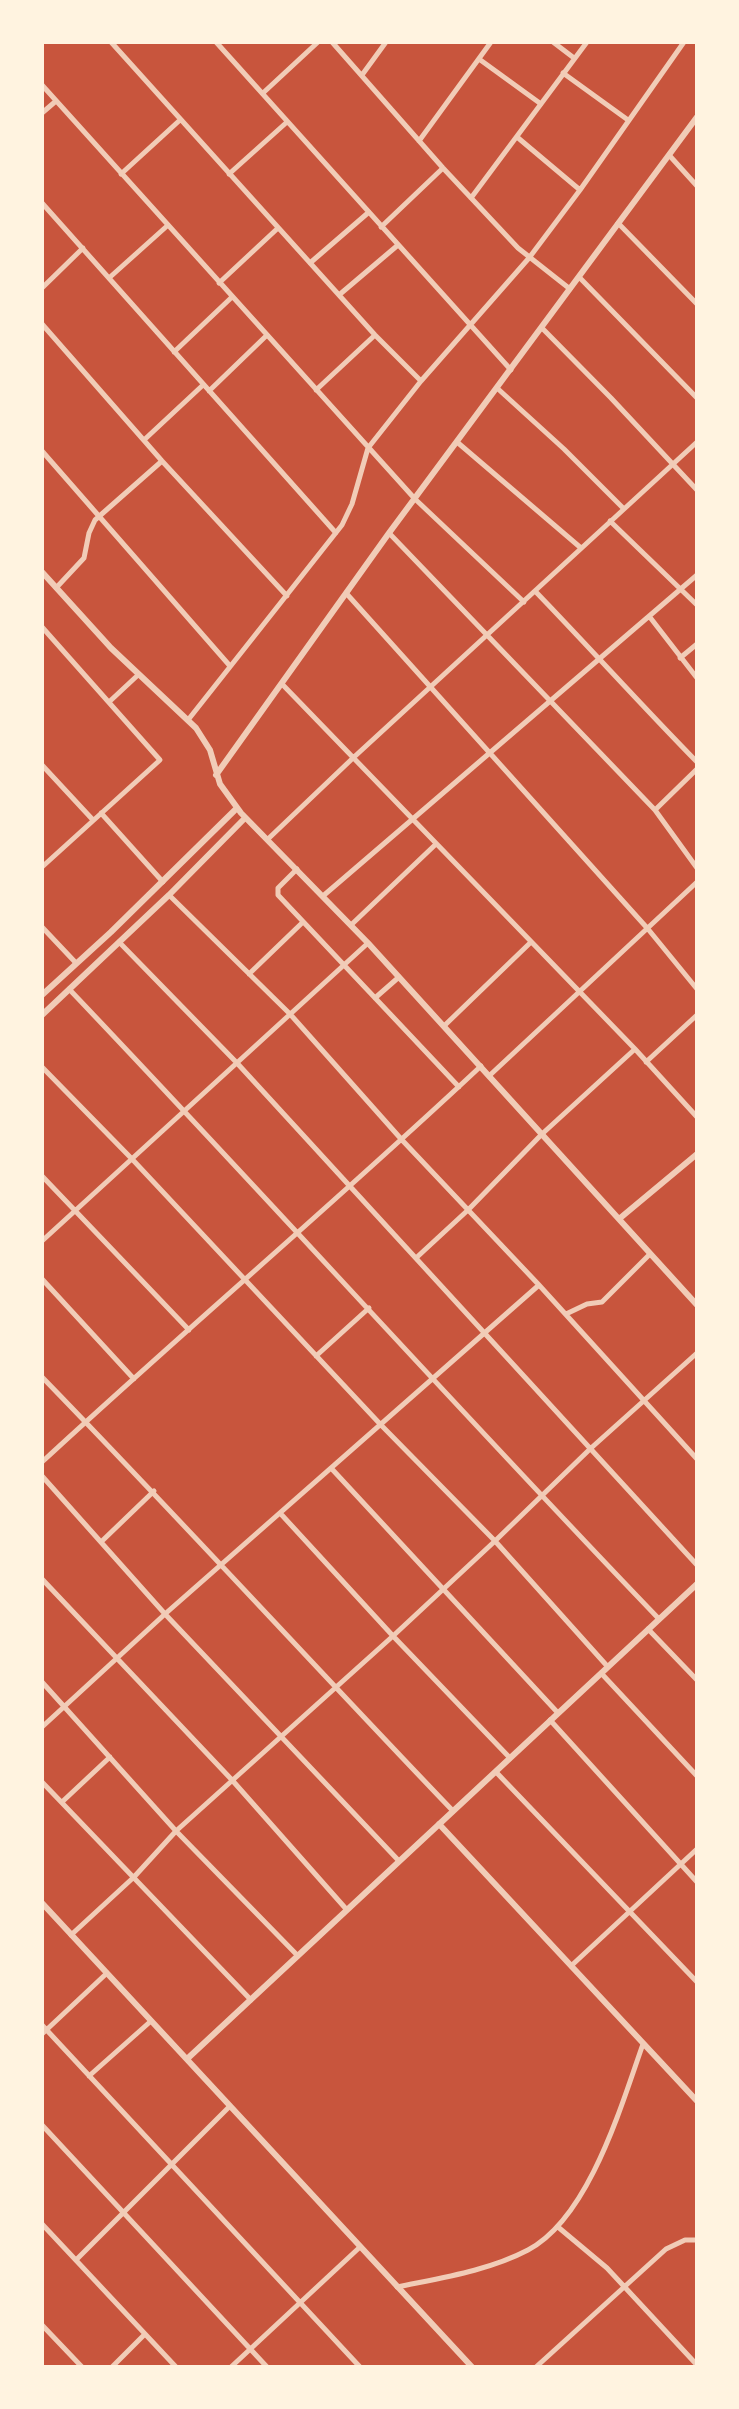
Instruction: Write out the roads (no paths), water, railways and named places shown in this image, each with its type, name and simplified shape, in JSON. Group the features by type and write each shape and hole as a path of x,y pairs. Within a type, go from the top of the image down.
{"street":[{"path":"216,42 511,370"},
{"path":"263,93 318,42"},
{"path":"332,42 471,198 529,258 570,289"},
{"path":"362,75 386,42"},
{"path":"419,141 491,42"},
{"path":"553,42 575,58"},
{"path":"471,198 587,42"},
{"path":"188,720 336,533 352,504 368,448 421,381 529,258 684,42"},
{"path":"116,44 180,120 375,335 421,381"},
{"path":"479,59 541,104"},
{"path":"563,73 628,120"},
{"path":"42,85 415,499 524,602"},
{"path":"42,113 56,101"},
{"path":"216,775 389,533 697,117"},
{"path":"121,174 180,120"},
{"path":"229,174 287,122"},
{"path":"517,137 580,190"},
{"path":"669,155 697,186"},
{"path":"381,227 443,168"},
{"path":"42,203 336,533"},
{"path":"310,263 369,212"},
{"path":"618,223 697,304"},
{"path":"109,278 167,226"},
{"path":"219,283 278,228"},
{"path":"339,295 398,245"},
{"path":"42,288 83,248"},
{"path":"580,278 697,398"},
{"path":"174,352 232,297"},
{"path":"43,325 162,461 287,596"},
{"path":"542,328 697,490"},
{"path":"316,390 375,335"},
{"path":"209,391 266,336"},
{"path":"144,440 203,385"},
{"path":"497,388 624,509"},
{"path":"457,442 581,548"},
{"path":"268,839 697,442"},
{"path":"42,451 230,666"},
{"path":"56,588 84,558 91,526 162,461"},
{"path":"610,521 697,605"},
{"path":"389,533 655,810 697,868"},
{"path":"42,572 138,675 188,720 207,745 216,775 245,818 368,943 697,1305"},
{"path":"323,896 697,575"},
{"path":"535,591 697,762"},
{"path":"346,593 648,929 697,989"},
{"path":"649,616 697,678"},
{"path":"42,627 160,760 43,865"},
{"path":"680,658 697,644"},
{"path":"109,702 138,675"},
{"path":"282,684 697,1117"},
{"path":"42,765 93,820"},
{"path":"655,810 697,769"},
{"path":"42,995 237,808"},
{"path":"101,813 163,882"},
{"path":"42,1015 245,818"},
{"path":"351,925 436,844"},
{"path":"297,869 278,888 277,893 459,1087"},
{"path":"489,1076 697,882"},
{"path":"169,895 290,1014 697,1459"},
{"path":"249,974 303,922"},
{"path":"42,927 76,963"},
{"path":"119,942 237,1063 697,1565"},
{"path":"42,1241 368,943"},
{"path":"444,1026 530,943"},
{"path":"375,998 399,977"},
{"path":"69,989 659,1619"},
{"path":"646,1062 697,1015"},
{"path":"415,1258 468,1210 542,1134 635,1049"},
{"path":"42,1462 481,1066"},
{"path":"42,1067 495,1541 608,1667"},
{"path":"619,1219 697,1154"},
{"path":"42,1176 189,1330"},
{"path":"565,1315 587,1304 602,1302 650,1254"},
{"path":"42,1279 134,1379"},
{"path":"42,1727 165,1614 539,1285"},
{"path":"316,1356 369,1308"},
{"path":"71,1935 134,1877 176,1831 393,1636 590,1449 697,1353"},
{"path":"42,1377 154,1491 453,1811"},
{"path":"331,1468 558,1713"},
{"path":"42,1476 165,1614 399,1861"},
{"path":"101,1542 154,1491"},
{"path":"280,1513 510,1758"},
{"path":"42,1579 232,1780 347,1910"},
{"path":"187,2059 697,1584"},
{"path":"42,1594 50,1587"},
{"path":"648,1629 697,1680"},
{"path":"601,1673 697,1776"},
{"path":"42,1682 176,1831 298,1956"},
{"path":"550,1720 697,1882"},
{"path":"62,1802 110,1757"},
{"path":"496,1772 697,1982"},
{"path":"42,1782 251,2000"},
{"path":"439,1824 697,2101"},
{"path":"571,1966 697,1849"},
{"path":"42,1903 472,2367"},
{"path":"107,1973 43,2029 360,2367"},
{"path":"89,2076 151,2021"},
{"path":"397,2287 451,2276 503,2260 528,2250 558,2227 579,2201 604,2149 643,2044"},
{"path":"76,2260 230,2106"},
{"path":"42,2125 267,2367"},
{"path":"42,2224 176,2367"},
{"path":"558,2227 607,2268 697,2365"},
{"path":"536,2367 666,2249 685,2240 697,2240"},
{"path":"231,2367 360,2247"},
{"path":"42,2325 82,2367"},
{"path":"112,2367 145,2334"}]}
